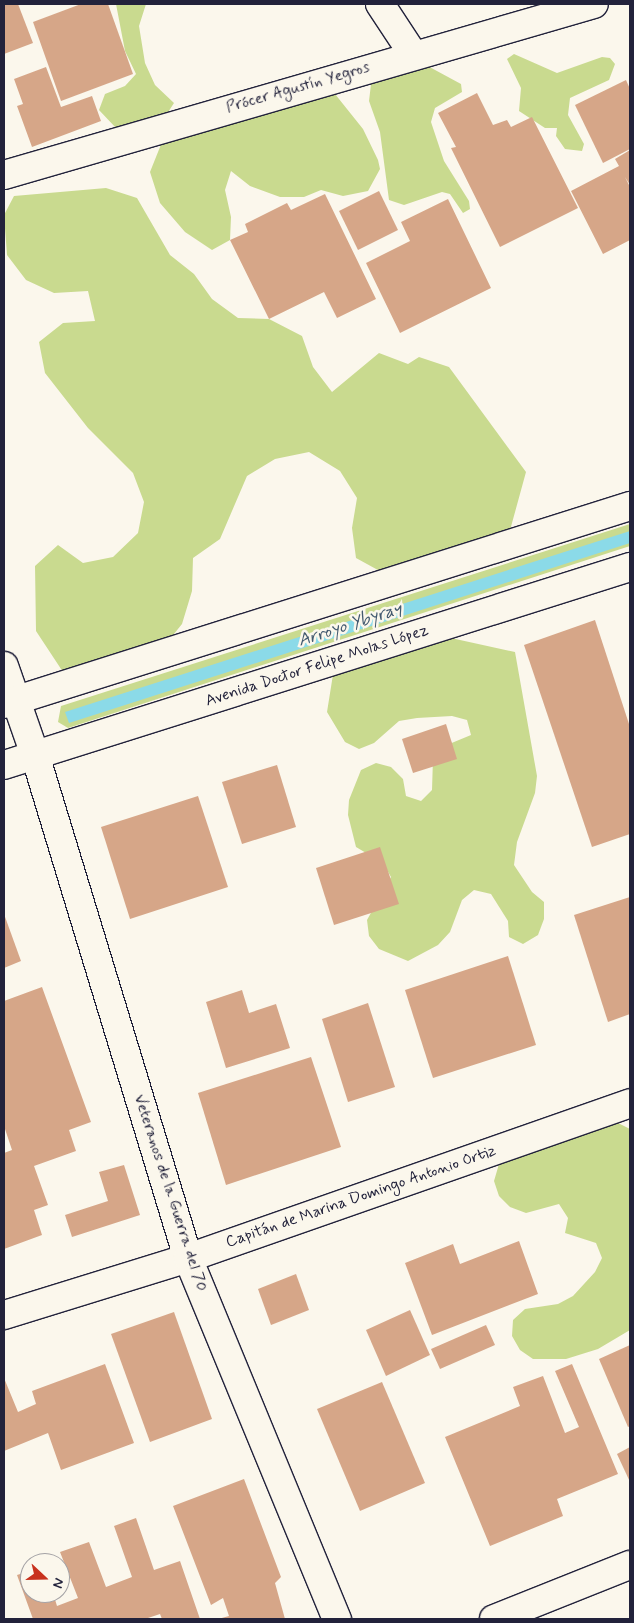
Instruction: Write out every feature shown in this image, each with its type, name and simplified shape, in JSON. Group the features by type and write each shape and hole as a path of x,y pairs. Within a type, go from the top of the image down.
{"street":[{"path":"380,4 414,54"},
{"name":"Prócer Agustín Yegros","path":"4,175 414,54 594,4"},
{"path":"9,703 630,506"},
{"name":"Avenida Doctor Felipe Molas López","path":"4,765 630,567"},
{"name":"Veteranos de la Guerra del 70","path":"4,666 9,703 35,755 188,1258 337,1619"},
{"name":"Capitán de Marina Domingo Antonio Ortiz","path":"4,1315 188,1258 630,1102"},
{"path":"494,1619 630,1565"}],"green space":[{"path":"116,4 146,4 139,26 145,63 155,85 174,103 163,120 123,130 116,128 99,110 105,94 125,86 136,74 125,51"},
{"path":"514,54 557,73 602,57 610,58 615,64 609,80 570,98 568,115 584,144 582,151 565,149 556,136 557,128 545,128 519,111 521,88 507,59"},
{"path":"411,57 461,84 462,92 435,108 431,122 444,161 469,201 470,209 463,213 450,194 442,192 404,205 389,200 380,132 369,101 372,76"},
{"path":"331,89 363,129 378,160 380,169 368,191 343,196 321,190 304,197 280,197 250,186 231,171 225,190 231,217 230,240 212,250 185,232 160,203 150,172 162,142"},
{"path":"106,188 137,198 170,255 194,274 212,299 238,318 269,319 302,336 313,367 332,392 379,353 408,364 419,357 449,367 526,472 509,534 387,575 356,558 352,528 357,498 340,471 309,452 275,459 247,476 220,539 193,558 192,591 182,624 161,650 63,672 36,631 35,566 58,545 83,563 113,557 138,533 144,502 133,473 88,428 45,373 39,342 63,323 95,321 88,291 54,293 26,280 7,255 4,215 14,196"},
{"path":"630,524 630,546 68,728 58,722 61,706"},
{"path":"389,631 451,638 515,652 537,776 535,793 517,842 514,865 532,892 544,902 544,919 538,935 523,944 509,937 508,921 491,894 474,890 462,900 450,932 438,945 408,961 379,949 369,936 367,920 391,877 383,863 356,847 348,815 349,800 361,770 376,763 391,767 403,779 406,796 421,801 432,790 433,758 442,747 471,735 467,720 452,716 399,721 374,743 359,749 345,742 327,712 335,662"},
{"path":"612,1120 630,1129 630,1330 598,1349 566,1359 533,1359 520,1350 512,1336 513,1320 525,1309 558,1304 573,1296 595,1272 602,1258 596,1243 565,1233 568,1218 559,1204 526,1213 510,1207 499,1196 494,1181 499,1164 510,1152 564,1141 593,1123"}],"water":[{"name":"Arroyo Ybyray","path":"630,531 630,543 69,723 65,712"}],"building":[{"path":"4,4 18,4 33,43 4,54"},
{"path":"81,4 108,4 133,74 61,101 33,22"},
{"path":"46,67 61,107 92,96 101,121 32,147 17,106 23,104 14,79"},
{"path":"626,80 630,89 630,149 603,163 575,105"},
{"path":"477,93 493,125 507,120 511,127 532,117 578,208 500,247 451,148 456,147 438,113"},
{"path":"630,150 630,185 625,177 630,187 630,240 603,254 571,191 619,166 615,159"},
{"path":"379,191 398,230 358,250 339,211"},
{"path":"325,194 376,299 337,318 324,292 269,319 230,240 248,232 245,224 287,203 291,210"},
{"path":"448,199 491,288 400,333 366,263 410,241 401,222"},
{"path":"595,620 630,727 630,834 592,847 524,645"},
{"path":"446,724 457,759 413,773 402,739"},
{"path":"277,765 296,827 242,844 222,782"},
{"path":"198,796 228,887 130,919 101,827"},
{"path":"380,847 399,904 334,925 316,868"},
{"path":"630,897 630,1014 608,1022 574,915"},
{"path":"4,914 21,961 4,968"},
{"path":"508,956 536,1045 433,1078 405,990"},
{"path":"42,987 91,1122 69,1130 76,1151 34,1166 48,1205 34,1210 42,1235 4,1249 4,1153 12,1150 4,1126 4,1001"},
{"path":"242,990 249,1013 276,1004 290,1048 226,1068 206,1002"},
{"path":"368,1003 395,1087 348,1102 322,1019"},
{"path":"311,1057 341,1147 226,1185 198,1093"},
{"path":"124,1165 140,1215 72,1237 65,1215 108,1201 99,1172"},
{"path":"519,1241 538,1294 432,1335 405,1263 453,1244 460,1264"},
{"path":"296,1274 309,1310 271,1325 258,1289"},
{"path":"410,1310 430,1355 386,1376 366,1330"},
{"path":"174,1312 212,1419 150,1442 111,1334"},
{"path":"486,1325 495,1345 440,1369 431,1349"},
{"path":"630,1345 630,1426 628,1427 599,1359"},
{"path":"105,1364 134,1443 61,1470 48,1433 4,1451 4,1378 18,1412 36,1404 32,1391"},
{"path":"572,1364 618,1474 557,1499 563,1516 490,1546 445,1437 520,1406 513,1387 543,1376 565,1433 579,1427 555,1371"},
{"path":"382,1382 425,1483 360,1511 317,1409"},
{"path":"630,1447 630,1482 617,1454"},
{"path":"244,1479 281,1577 275,1583 285,1619 218,1619 229,1616 223,1598 211,1605 173,1506"},
{"path":"136,1518 154,1570 180,1561 200,1619 162,1619 160,1614 145,1619 33,1619 27,1603 56,1603 57,1606 70,1603 70,1601 78,1598 70,1578 70,1553 60,1552 89,1542 106,1587 132,1577 114,1526"}]}
